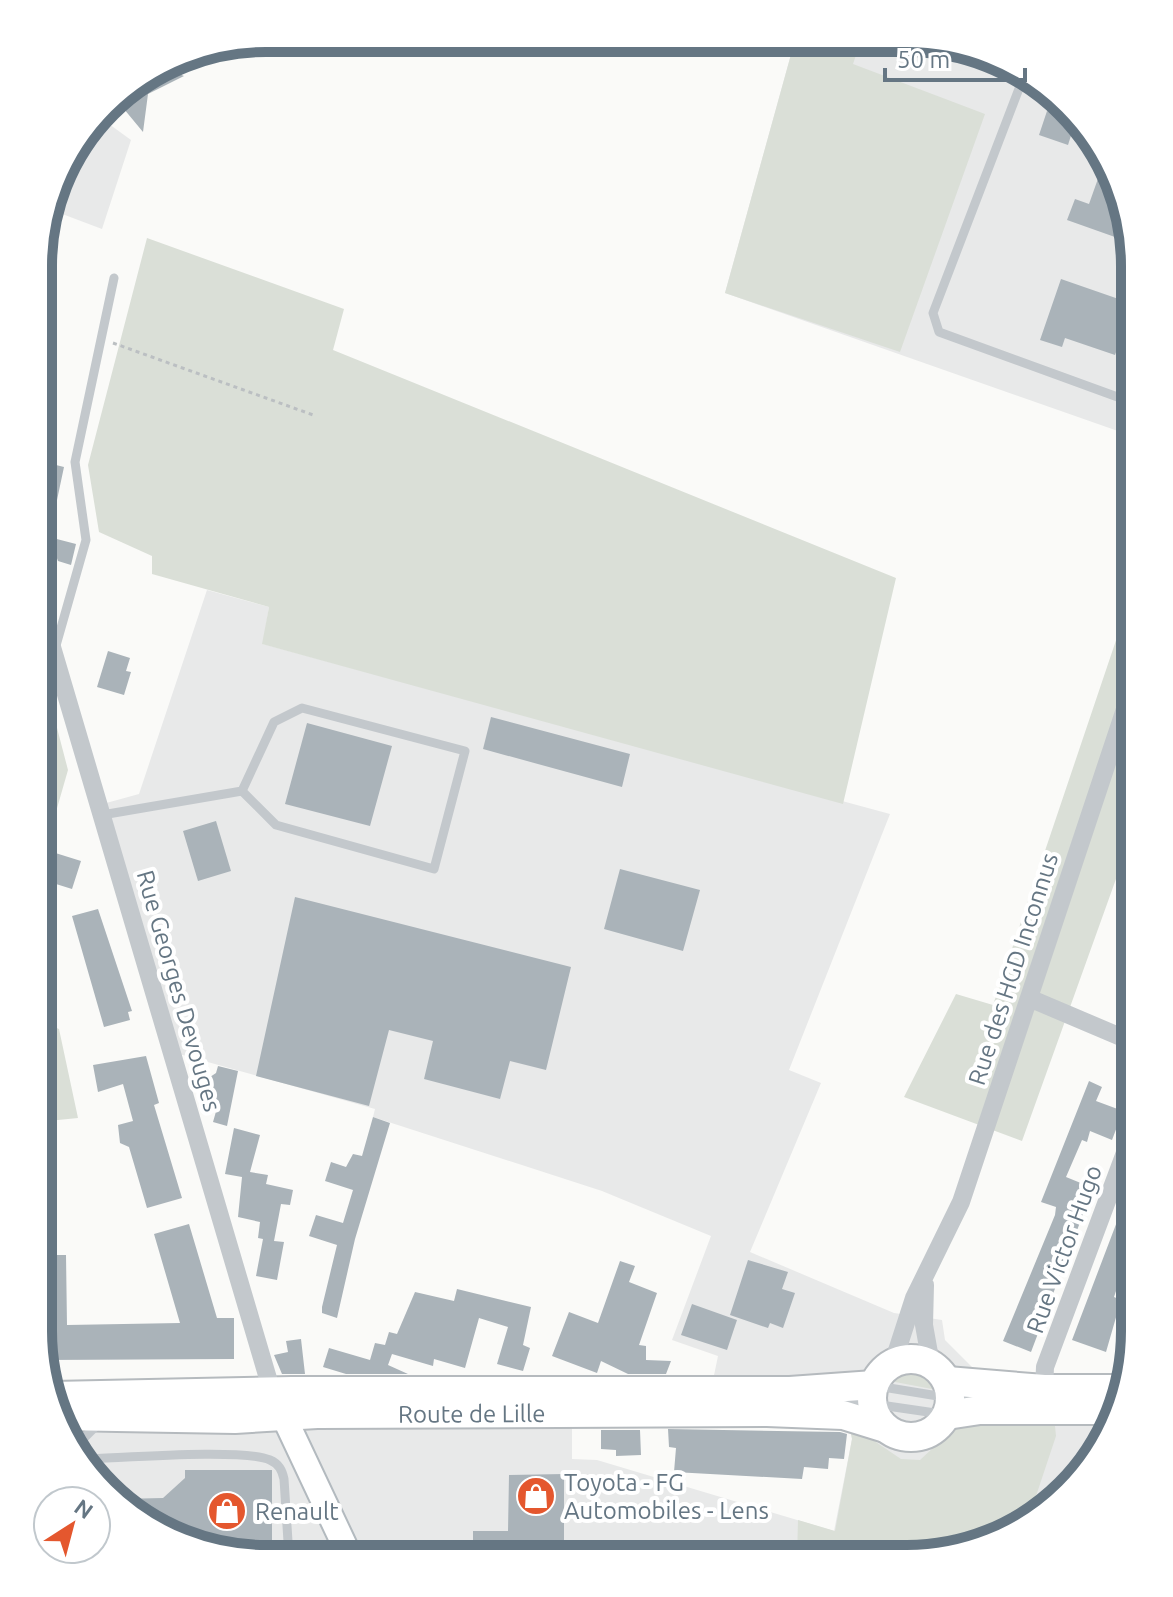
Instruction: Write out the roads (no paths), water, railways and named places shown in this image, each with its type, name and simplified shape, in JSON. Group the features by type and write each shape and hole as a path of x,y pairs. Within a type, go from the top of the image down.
{"main road":[{"path":"944,1389 935,1429 919,1437 901,1436 885,1428 873,1393 893,1363 912,1358 944,1389 980,1410 1106,1410"},
{"path":"944,1389 1113,1389"},
{"name":"Route de Lille","path":"69,1416 235,1419 268,1405 532,1393 873,1393"},
{"name":"Route de Lille","path":"62,1396 268,1405 843,1415 885,1428"}],"street":[{"name":"Rue Georges Devouges","path":"52,647 268,1405"},
{"name":"Rue des HGD Inconnus","path":"893,1363 926,1271 961,1202 1121,721"},
{"path":"1029,998 1121,1037"},
{"name":"Rue Victor Hugo","path":"1044,1389 1045,1367 1121,1163"},
{"name":"Rue des HGD Inconnus","path":"926,1271 924,1325 944,1389"},
{"path":"268,1405 294,1445 344,1545"}],"lane":[{"path":"1020,85 933,313 939,332 1121,398"},
{"path":"54,654 86,540 75,462 114,278"},
{"path":"302,708 465,751 434,869 276,825 242,791 274,722 302,708"},
{"path":"102,815 242,791"},
{"path":"873,1393 944,1389"},
{"path":"842,1401 873,1393 944,1389 1111,1398"},
{"path":"580,1412 603,1405 826,1401"},
{"path":"65,1405 214,1405"},
{"path":"82,1440 105,1416"},
{"path":"277,1464 294,1445"},
{"path":"95,1459 234,1455 260,1457 277,1464 284,1479 288,1545"}],"place":[{"name":"Toyota - FG Automobiles - Lens","path":"536,1496"},
{"name":"Renault","path":"227,1511"}]}
